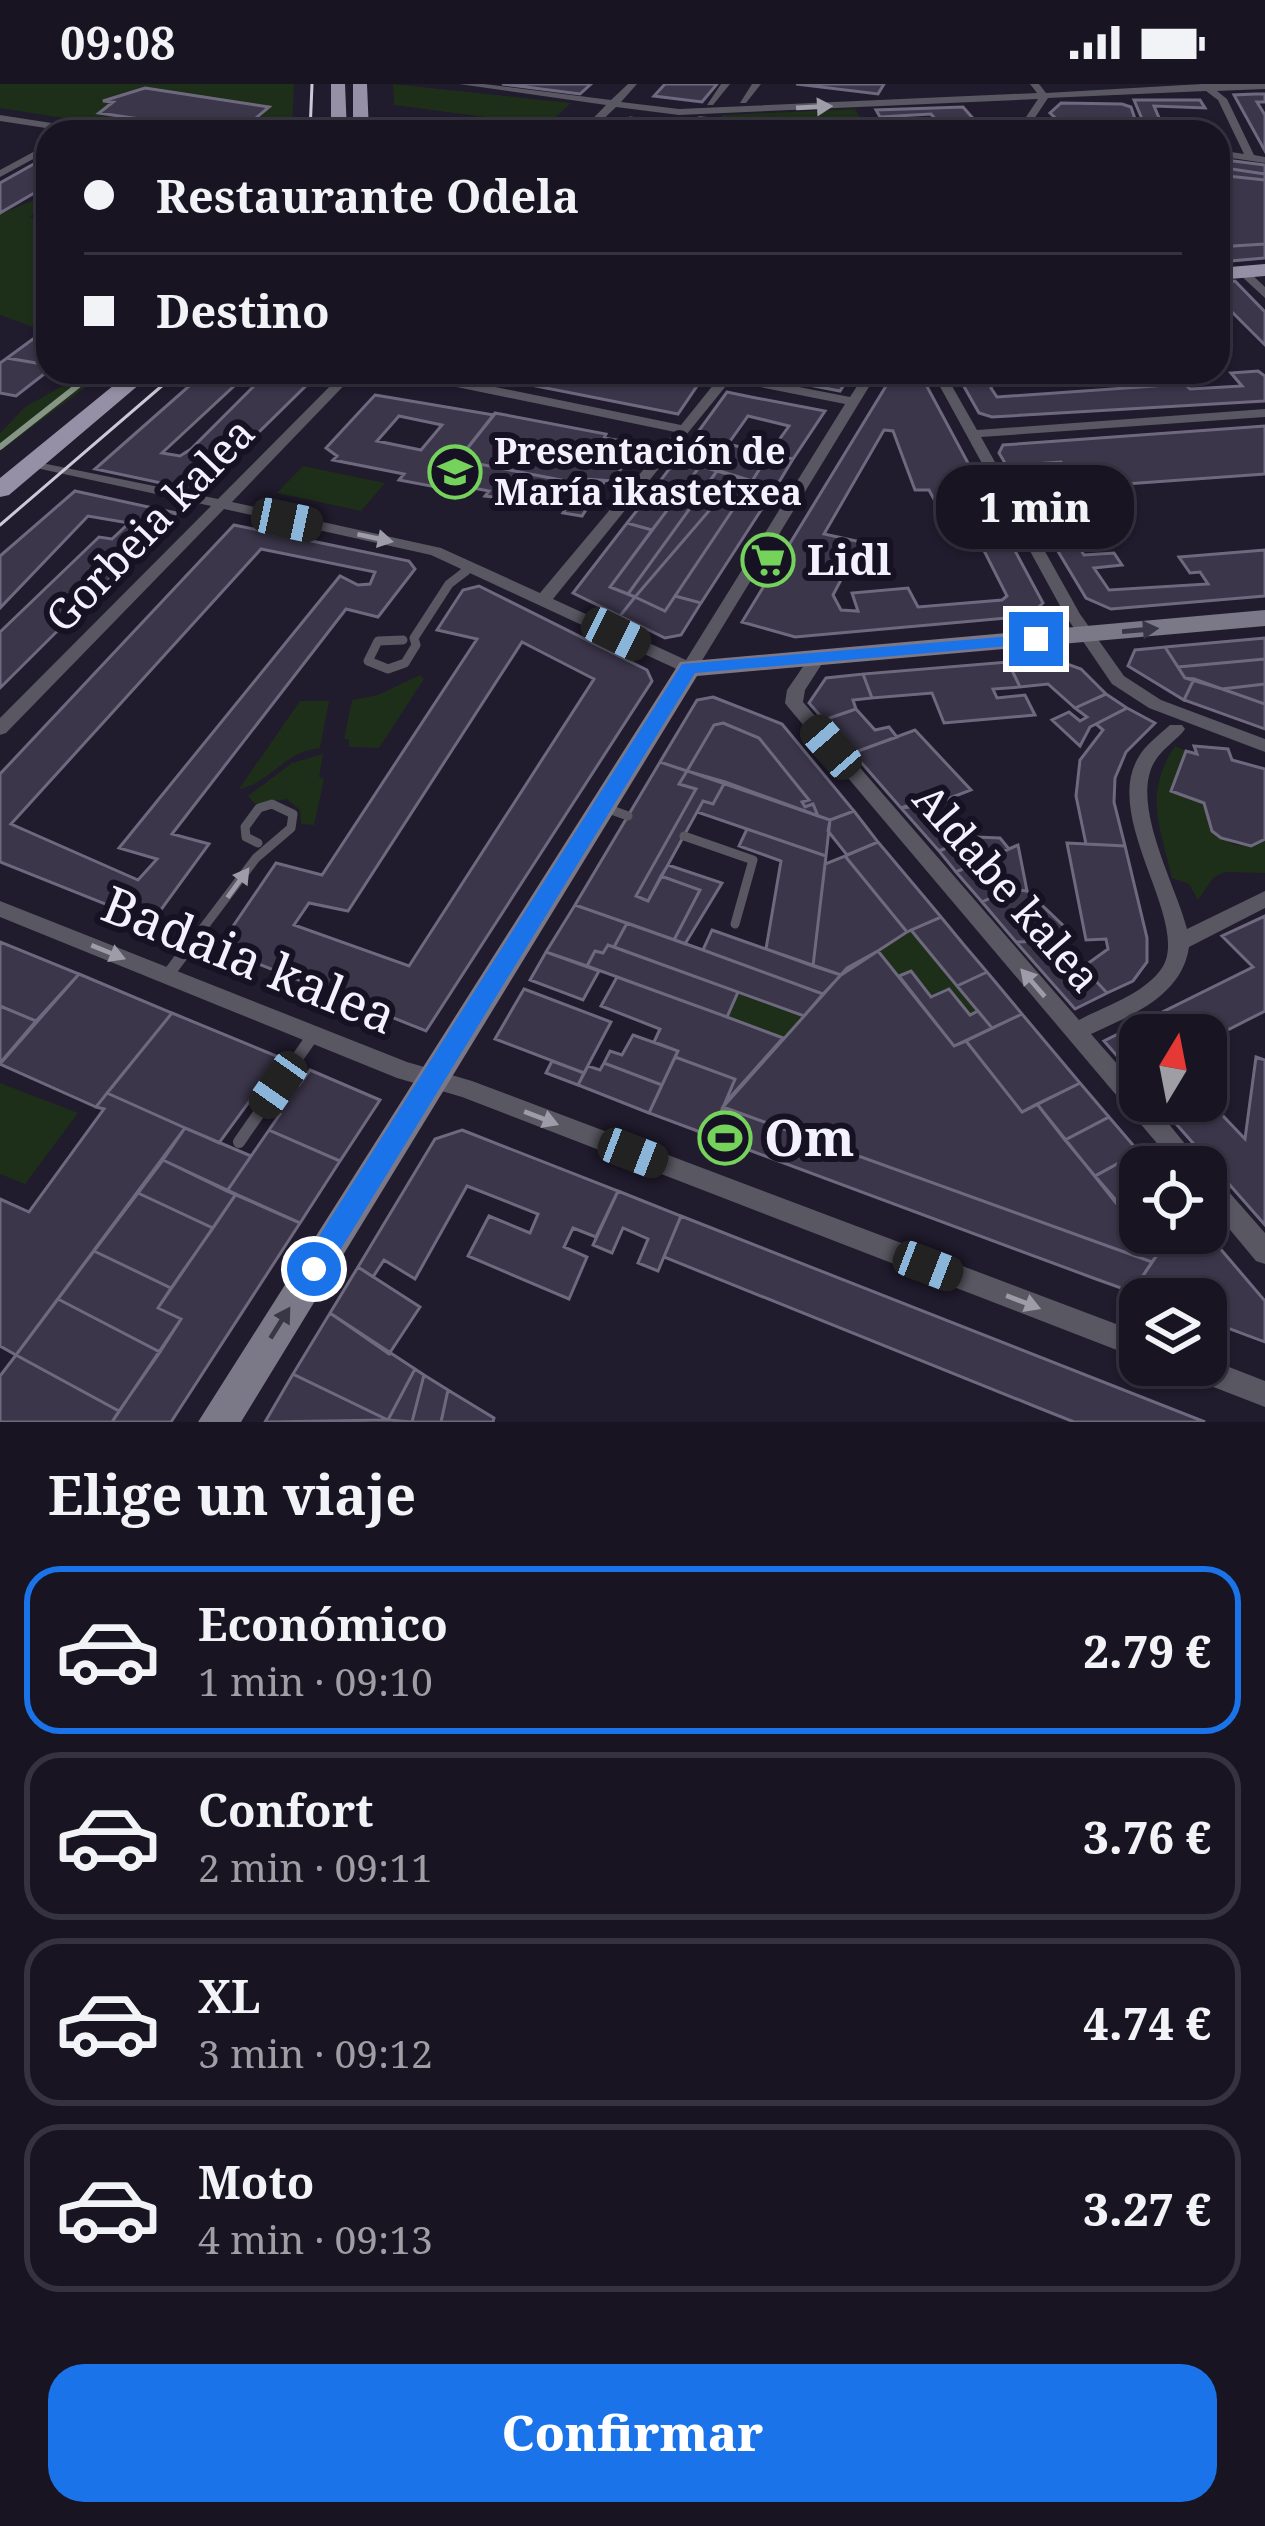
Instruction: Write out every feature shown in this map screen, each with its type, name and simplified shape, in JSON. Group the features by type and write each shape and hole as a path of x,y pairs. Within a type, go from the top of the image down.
{"main road":[{"path":"338,84 339,120"},
{"path":"360,84 361,120"},
{"path":"1230,273 1265,270"},
{"path":"0,470 107,384"},
{"path":"0,490 129,384"},
{"path":"218,1422 431,1079 615,811 689,668 1265,618"}],"street":[{"path":"464,84 679,112 1265,86"},
{"path":"597,120 634,84"},
{"path":"710,103 726,84"},
{"path":"742,101 757,84"},
{"path":"1034,84 1043,97"},
{"path":"1206,87 1222,99 1250,158"},
{"path":"891,89 897,103"},
{"path":"1029,120 1043,97"},
{"path":"679,112 702,120"},
{"path":"0,118 36,124"},
{"path":"0,174 36,154"},
{"path":"1230,155 1265,160"},
{"path":"1243,272 1265,294"},
{"name":"Gorbeia kalea","path":"0,729 339,384"},
{"path":"462,384 682,429"},
{"path":"544,599 720,384"},
{"path":"766,384 854,402"},
{"path":"32,464 426,549 475,566 689,668 865,384"},
{"path":"945,384 1084,635 1118,680 1184,717 1265,746"},
{"path":"973,434 1265,412"},
{"name":"Aldabe kalea","path":"819,656 796,690 794,703 1174,1146"},
{"path":"1088,1026 1161,984 1176,968 1178,941 1136,797 1144,763 1176,728"},
{"path":"1178,941 1265,899"},
{"name":"Badaia kalea","path":"0,908 431,1079 1119,1338"},
{"path":"1227,1208 1265,1252"},
{"path":"1227,1379 1263,1392"}],"lane":[{"path":"403,640 378,641 368,661 388,669 405,662 416,645 413,638 449,584 475,566"},
{"path":"167,976 256,858 291,829 293,814 272,804 260,808 245,827 247,837 258,843"},
{"path":"683,836 753,860 735,924"},
{"path":"238,1142 314,1034"}],"green space":[{"path":"0,84 294,84 292,120 76,120 0,108"},
{"path":"393,84 571,103 552,120 509,120 394,105"},
{"path":"855,109 861,120 722,120 722,115"},
{"path":"36,202 30,217 36,219 36,328 0,315 0,214"},
{"path":"66,384 90,384 0,451 0,433 25,407"},
{"path":"303,466 385,483 361,511 277,493"},
{"path":"420,675 424,679 379,748 349,747 349,739 344,739 352,700 378,695"},
{"path":"300,701 329,701 320,748 296,755 239,789"},
{"path":"1175,746 1186,751 1172,791 1204,803 1218,833 1233,844 1265,839 1265,873 1224,872 1213,878 1198,900 1189,884 1172,878 1159,826 1159,780"},
{"path":"323,754 319,777 324,779 314,825 301,824 300,810 287,799 255,804 248,796 292,763"},
{"path":"911,930 978,1011 970,1015 949,989 931,997 911,972 899,976 878,951"},
{"path":"738,992 804,1016 783,1038 727,1017"},
{"path":"0,1083 78,1113 25,1184 0,1174"}],"building":[{"path":"502,84 591,84 580,94"},
{"path":"665,84 717,84 702,102 654,96"},
{"path":"796,84 884,84 878,94"},
{"path":"145,88 269,107 254,120 147,120 99,113 113,102 103,101"},
{"path":"1265,94 1265,102 1257,102 1265,115 1265,151 1234,95"},
{"path":"1134,100 1200,100 1205,108 1154,106 1160,120 1142,120"},
{"path":"1061,103 1122,104 1131,107 1135,120 1058,120 1050,113"},
{"path":"963,107 974,120 936,120 931,114 880,117 876,110"},
{"path":"1230,161 1265,165 1265,174 1230,169"},
{"path":"36,163 36,192 0,213 0,183"},
{"path":"1230,169 1265,174 1265,180 1230,176"},
{"path":"1230,176 1265,180 1265,244 1230,246"},
{"path":"1265,244 1265,258 1230,261 1230,246"},
{"path":"1235,281 1265,312 1265,345 1230,310 1230,282"},
{"path":"36,337 36,363 7,358"},
{"path":"7,358 36,363 36,380 16,396 0,393 0,363"},
{"path":"1258,371 1265,376 1265,401 992,417 979,413 963,384 993,384 997,397 1153,384 1185,384 1190,389 1242,386 1231,373"},
{"path":"191,384 236,384 162,453 180,456 191,449 256,384 308,384 199,491 95,469"},
{"path":"526,384 697,386 678,414"},
{"path":"804,384 844,384 840,391"},
{"path":"887,384 926,384 1043,603 1029,616 795,637 742,622","holes":["884,430 893,431 915,490 929,490 941,512 964,511 1007,596 918,607 908,588 852,593 858,611 841,610 833,595 861,542 824,534"]},
{"path":"727,392 825,411 793,459 769,454 789,426 748,416 728,444 695,436"},
{"path":"375,395 494,415 458,460 582,484 585,479 604,482 582,516 563,513 567,507 485,496 489,491 399,480 404,474 333,460 337,456 326,448","holes":["399,416 442,425 421,450 377,441"]},
{"path":"495,413 606,434 604,438 628,442 634,449 613,481 585,479 582,484 458,460"},
{"path":"1265,426 1265,474 1098,486 1095,481 1075,483 1061,462 1031,464 1054,504 1085,503 1092,515 1062,517 1069,529 1098,527 1106,540 1076,542 1084,555 1114,553 1122,565 1094,568 1109,590 1208,584 1200,572 1190,573 1179,557 1265,550 1265,596 1111,609 1086,598 999,453 1003,445"},
{"path":"695,436 728,444 710,468 676,460"},
{"path":"728,444 769,454 752,481 710,468"},
{"path":"769,454 793,459 776,487 752,481"},
{"path":"676,460 700,466 679,495 654,489"},
{"path":"700,466 717,471 628,594 610,587"},
{"path":"717,471 738,477 635,597 628,594"},
{"path":"738,477 752,481 665,611 635,597"},
{"path":"752,481 776,487 701,603 675,596"},
{"path":"654,489 679,495 652,530 627,523"},
{"path":"75,491 176,513 0,688 0,632 99,537 112,539 129,523 88,516 0,608 0,556"},
{"path":"627,523 652,530 610,587 635,597 620,616 573,593"},
{"path":"234,525 409,561 415,569 378,617 346,609 172,834 209,844 160,911 140,918 0,862 0,774","holes":["261,549 375,572 370,584 358,585 340,576 119,848 157,859 138,880 11,824"]},
{"path":"479,586 647,670 652,681 426,1031 229,952 225,938 276,863 322,875 477,639 437,630 463,590","holes":["522,642 594,679 409,966 294,925 309,903 348,911"]},
{"path":"675,596 701,603 681,635 665,638 620,616 635,597 665,611"},
{"path":"1265,638 1265,659 1178,667 1165,647"},
{"path":"1165,647 1185,678 1194,679 1184,700 1128,666 1135,650"},
{"path":"1048,657 1081,669 1106,694 1075,708 1048,684 1020,687 1008,662"},
{"path":"1265,659 1265,684 1222,689 1185,678 1178,667"},
{"path":"1008,662 1020,687 993,689 997,698 1025,695 1035,715 944,723 932,693 872,698 863,674"},
{"path":"863,674 872,698 853,700 856,709 824,720 809,703 826,678"},
{"path":"1194,679 1265,704 1265,729 1184,700"},
{"path":"1265,684 1265,704 1222,689"},
{"path":"1106,694 1127,708 1090,727 1080,746 1052,720 1069,712 1080,721 1087,717 1075,708"},
{"path":"713,697 782,724 854,811 830,820 818,816 813,804 805,807 802,802 809,800 759,738 723,723 714,725 687,771 660,762 697,700"},
{"path":"1127,708 1155,723 1126,752 1115,778 1114,802 1125,846 1086,844 1076,796 1080,760 1103,730 1096,724"},
{"path":"856,709 875,730 889,727 897,737 853,753 824,720"},
{"path":"723,723 759,738 809,800 802,802 805,807 813,804 818,816 687,771 714,725"},
{"path":"915,730 971,790 932,805 901,808 853,753"},
{"path":"1194,746 1228,749 1232,760 1265,769 1265,839 1251,846 1221,838 1212,831 1204,803 1171,791 1186,751 1197,754"},
{"path":"660,762 687,771 679,784 696,789 636,896 648,901 661,876 700,890 674,940 575,905"},
{"path":"687,771 725,782 713,804 703,801 648,901 636,896 696,789 679,784"},
{"path":"725,782 830,820 826,856 697,812 703,801 713,804"},
{"path":"932,805 965,840 939,851 901,808"},
{"path":"854,811 878,842 847,855 828,831 830,820"},
{"path":"747,829 826,856 813,966 766,949 781,861 739,846"},
{"path":"975,837 1000,838 1009,849 956,872 939,851"},
{"path":"878,842 941,917 907,932 845,856"},
{"path":"1067,843 1125,846 1147,938 1147,962 1133,981 1107,993 1083,967 1108,949 1106,939 1086,940"},
{"path":"1018,845 1027,891 1010,889 982,902 956,872"},
{"path":"845,856 907,932 841,975 813,966 825,864"},
{"path":"668,865 722,883 685,944 674,940 700,890 661,876"},
{"path":"1010,889 1027,891 1069,931 1049,941 1016,942 982,902"},
{"path":"575,905 627,923 614,947 608,945 603,953 595,951 587,966 546,952"},
{"path":"1265,916 1265,1011 1227,1030 1227,1014 1158,1014 1253,967 1222,936"},
{"path":"941,917 987,972 957,986 911,930"},
{"path":"627,923 823,994 804,1016 614,947"},
{"path":"712,930 841,975 823,994 703,950"},
{"path":"1049,941 1107,993 1075,1009 1016,942"},
{"path":"0,942 79,974 36,1021 0,1006"},
{"path":"608,945 738,992 727,1017 587,966 595,951 603,953"},
{"path":"878,951 954,1046 966,1041 1022,1112 1037,1104 1119,1207 1119,1250 723,1107 847,968"},
{"path":"546,952 599,971 583,1000 530,980"},
{"path":"911,971 931,997 949,989 970,1015 978,1011 992,1028 954,1046 899,976"},
{"path":"987,972 1022,1014 992,1028 957,986"},
{"path":"79,974 172,1013 96,1107 0,1064"},
{"path":"617,977 783,1038 725,1103 735,1079 675,1057 678,1051 654,1042 660,1029 601,1006"},
{"path":"524,989 611,1022 584,1073 495,1039"},
{"path":"0,1006 36,1021 0,1063"},
{"path":"172,1013 281,1058 219,1143 107,1093"},
{"path":"1022,1014 1080,1083 1022,1112 966,1041"},
{"path":"1119,1034 1119,1058 1104,1041"},
{"path":"633,1035 678,1051 662,1085 604,1063 610,1051 622,1055"},
{"path":"675,1057 735,1079 711,1136 649,1113"},
{"path":"1256,1057 1265,1060 1265,1225 1227,1182 1227,1146 1196,1146 1174,1122 1227,1120 1245,1139"},
{"path":"552,1061 584,1073 578,1085 546,1073"},
{"path":"604,1063 662,1085 649,1113 578,1085 588,1066 600,1070"},
{"path":"310,1070 380,1100 340,1161 269,1130 280,1114 272,1110 292,1082 299,1085"},
{"path":"1080,1083 1109,1117 1065,1140 1037,1104"},
{"path":"107,1093 185,1128 16,1355 0,1346 0,1199 29,1212 104,1109 96,1107"},
{"path":"723,1107 1119,1250 1119,1254 1152,1262 1141,1278 1119,1278 1119,1287 711,1136"},
{"path":"1109,1117 1134,1146 1119,1146 1119,1163 1095,1176 1065,1140"},
{"path":"185,1128 251,1156 227,1191 163,1160"},
{"path":"269,1130 340,1161 300,1223 227,1191"},
{"path":"462,1130 618,1191 596,1237 573,1228 564,1247 587,1257 569,1299 468,1256 489,1216 530,1233 538,1214 467,1186 415,1279 384,1260 373,1277 358,1267 435,1139"},
{"path":"163,1160 236,1194 213,1228 138,1193"},
{"path":"1119,1163 1119,1204 1095,1176"},
{"path":"618,1191 681,1216 658,1271 638,1263 648,1239 623,1228 612,1253 593,1245"},
{"path":"138,1193 213,1228 171,1288 94,1251"},
{"path":"236,1194 300,1223 171,1422 112,1422 181,1319 158,1308"},
{"path":"681,1216 1205,1422 1074,1422 664,1257"},
{"path":"94,1251 171,1288 158,1308 181,1319 160,1352 58,1299"},
{"path":"1130,1254 1158,1254 1152,1262"},
{"path":"1158,1254 1225,1254 1265,1301 1265,1342 1227,1328 1227,1278 1141,1278"},
{"path":"358,1267 420,1307 389,1354 330,1313"},
{"path":"58,1299 160,1352 119,1411 16,1355"},
{"path":"330,1313 415,1369 388,1420 293,1374"},
{"path":"16,1355 119,1411 112,1422 0,1422 0,1376"},
{"path":"415,1369 424,1375 412,1422 388,1420"},
{"path":"293,1374 388,1420 265,1422"},
{"path":"424,1375 448,1390 441,1422 412,1422"},
{"path":"448,1390 494,1418 493,1422 441,1422"}],"waterway":[{"path":"0,447 80,384"}],"tram line":[{"path":"310,120 312,84"},
{"path":"0,525 164,384"}],"place":[{"name":"Presentación de María ikastetxea","path":"455,472"},
{"name":"Lidl","path":"768,560"},
{"name":"Om","path":"725,1138"}],"route":[{"path":"314,1269 689,668 1036,639"}]}
